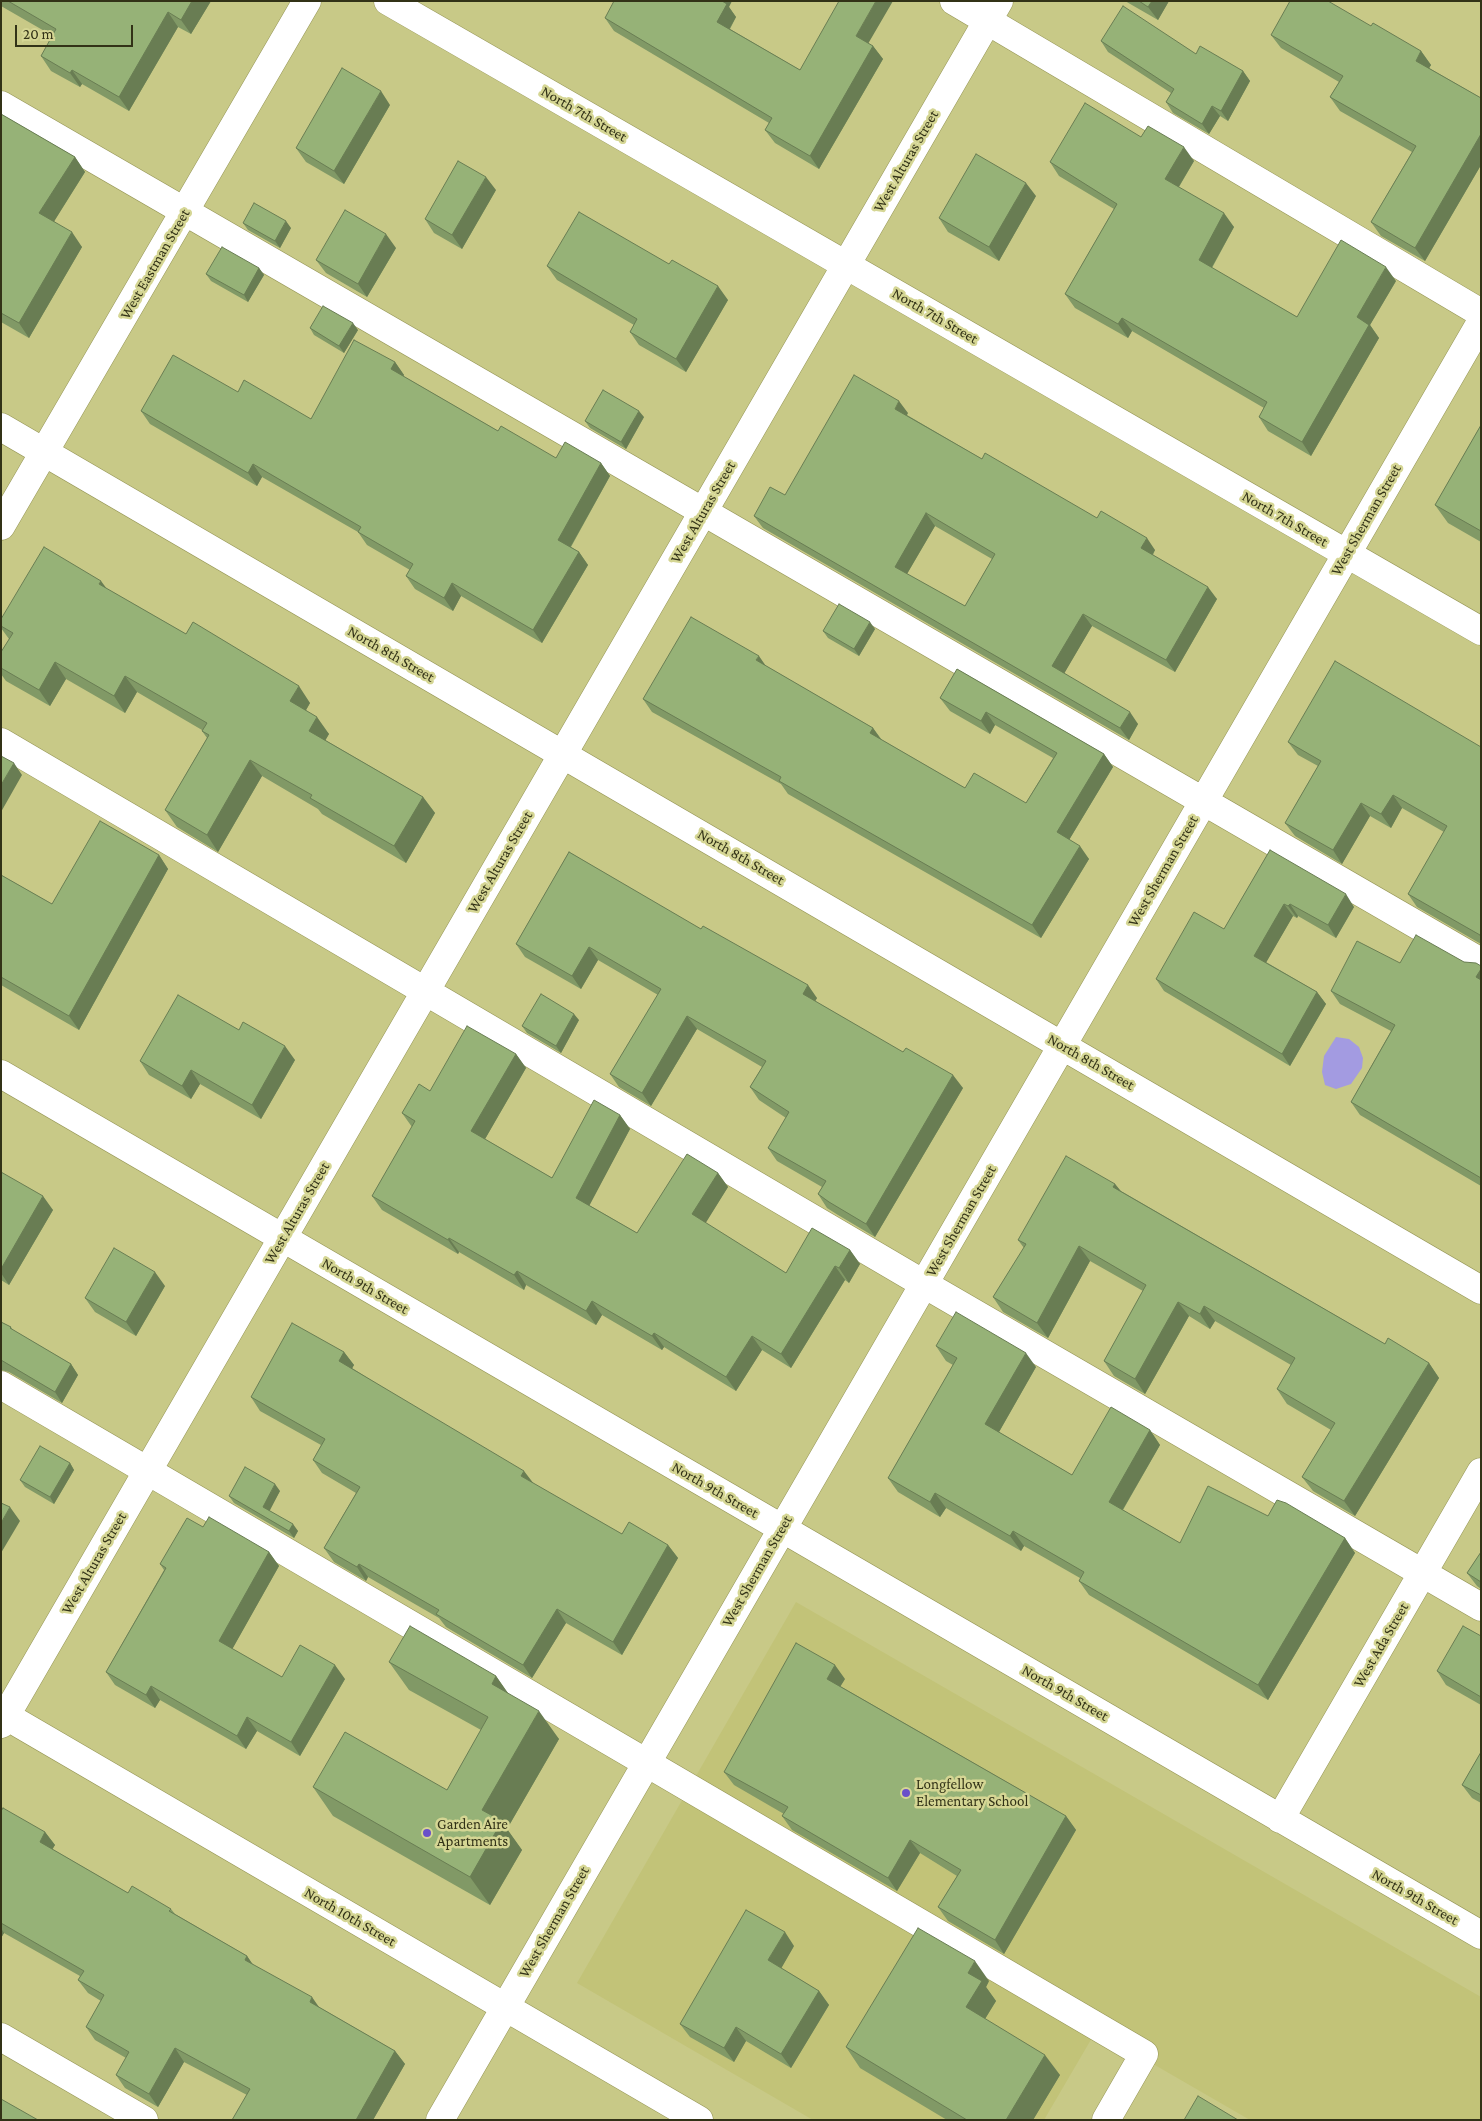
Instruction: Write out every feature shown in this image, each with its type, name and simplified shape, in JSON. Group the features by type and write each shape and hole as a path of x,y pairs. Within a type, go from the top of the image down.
{"street":[{"name":"West Eastman Street","path":"1,526 307,1"},
{"name":"North 7th Street","path":"388,1 1481,632"},
{"path":"954,1 993,11 1481,313"},
{"name":"West Alturas Street","path":"3,1718 148,1471 993,11"},
{"path":"1,105 1481,962"},
{"name":"West Sherman Street","path":"440,2120 1481,322"},
{"name":"North 8th Street","path":"1,427 1481,1290"},
{"path":"1,742 924,1284 1481,1607"},
{"name":"North 9th Street","path":"1,1074 1481,1935"},
{"path":"1,1385 1144,2054 1106,2120"},
{"name":"West Ada Street","path":"1280,1819 1481,1472"},
{"name":"North 10th Street","path":"3,1718 699,2120"},
{"path":"1,2037 144,2120"}],"shaded area":[{"path":"1336,1037 1349,1039 1359,1047 1363,1058 1362,1068 1351,1084 1336,1089 1325,1085 1322,1072 1324,1056"},
{"name":"Longfellow Elementary School","path":"796,1602 1481,1997 1481,2120 1250,2120 1096,2031 1044,2120 813,2120 577,1983"}],"building":[{"path":"8,1 192,1 181,20 168,12 119,97 72,70 70,73 41,56 56,29"},
{"path":"614,1 722,1 727,4 717,22 800,70 839,1 876,1 856,36 873,46 810,156 765,130 772,118 605,18"},
{"path":"1139,1 1152,1 1148,7"},
{"path":"1290,1 1328,1 1371,26 1373,23 1421,51 1416,61 1481,98 1481,134 1415,248 1371,222 1416,146 1330,97 1343,76 1271,35"},
{"path":"1123,6 1196,54 1200,46 1243,71 1221,111 1212,106 1202,124 1166,102 1174,89 1101,41"},
{"path":"342,68 381,91 334,171 296,148"},
{"path":"1085,103 1141,137 1148,126 1184,147 1165,179 1224,213 1199,260 1297,317 1341,240 1386,267 1357,317 1369,325 1302,442 1259,417 1267,402 1122,318 1118,324 1065,294 1117,204 1050,162"},
{"path":"1,114 75,157 39,213 72,232 19,323 1,313"},
{"path":"976,154 1026,183 989,247 939,218"},
{"path":"458,161 486,177 452,235 425,219"},
{"path":"254,203 286,221 275,241 243,223"},
{"path":"345,210 386,234 358,284 316,260"},
{"path":"579,212 669,264 672,260 718,286 676,359 630,332 637,319 547,266"},
{"path":"222,247 259,268 244,295 206,274"},
{"path":"323,306 353,323 339,346 310,328"},
{"path":"354,340 395,362 391,369 498,431 501,426 556,458 565,442 601,463 558,540 579,552 533,630 452,583 444,598 406,576 413,564 358,532 361,527 253,464 248,473 141,411 173,355 238,392 244,380 311,419"},
{"path":"854,375 899,401 895,409 982,459 985,453 1097,518 1101,511 1147,538 1141,548 1208,587 1166,660 1083,614 1052,666 1130,712 1120,728 754,516 770,487 785,495","holes":["926,513 995,554 965,606 895,567"]},
{"path":"603,390 639,411 621,442 585,421"},
{"path":"1481,425 1481,531 1435,505"},
{"path":"44,547 101,581 99,584 186,634 193,622 299,686 290,701 317,717 309,731 423,797 394,846 310,798 312,795 250,760 207,835 165,810 209,735 202,731 207,723 125,676 114,696 55,662 39,690 1,668 1,652 13,633 1,626 1,619"},
{"path":"839,604 870,622 854,649 823,631"},
{"path":"691,617 759,656 756,660 873,728 870,733 965,788 974,773 1026,803 1057,753 986,712 981,721 940,698 957,669 1104,754 1057,832 1080,846 1032,925 779,781 781,777 643,699"},
{"path":"1335,661 1481,747 1481,937 1408,894 1447,826 1393,795 1381,814 1361,803 1333,850 1285,823 1321,761 1288,742"},
{"path":"1,756 14,763 1,785"},
{"path":"100,821 159,855 69,1016 1,977 1,875 52,904"},
{"path":"1270,850 1346,894 1328,925 1290,904 1288,906 1284,904 1254,956 1317,992 1282,1054 1156,979 1194,912 1224,929"},
{"path":"569,852 701,929 703,926 808,985 803,994 903,1052 906,1048 953,1075 866,1224 818,1194 826,1181 768,1148 789,1112 750,1087 766,1061 687,1016 642,1093 610,1074 661,989 589,947 572,976 516,944"},
{"path":"1416,935 1464,962 1476,963 1481,966 1476,977 1481,980 1481,1178 1351,1102 1395,1025 1331,991 1357,941 1400,963"},
{"path":"541,994 574,1014 556,1046 522,1026"},
{"path":"178,995 239,1030 243,1022 285,1046 252,1105 191,1070 182,1086 140,1061"},
{"path":"467,1026 516,1054 471,1131 552,1178 594,1100 620,1115 576,1198 637,1233 687,1154 718,1173 692,1214 786,1273 812,1228 850,1250 839,1268 835,1266 781,1354 752,1336 726,1377 654,1333 652,1336 592,1301 586,1311 517,1271 514,1275 449,1238 448,1240 372,1196 415,1121 402,1113 419,1084 430,1091"},
{"path":"1066,1156 1115,1184 1113,1187 1385,1344 1388,1338 1429,1363 1344,1501 1302,1477 1335,1423 1277,1389 1295,1358 1204,1306 1200,1314 1178,1302 1135,1379 1104,1361 1146,1285 1079,1246 1037,1323 993,1297 1026,1244 1018,1240"},
{"path":"1,1172 43,1196 1,1269"},
{"path":"114,1248 155,1272 126,1322 85,1298"},
{"path":"956,1312 1026,1353 985,1424 1072,1475 1111,1407 1150,1430 1109,1502 1180,1543 1208,1486 1268,1516 1277,1500 1286,1503 1345,1538 1258,1685 1079,1581 1084,1572 1013,1531 1010,1536 935,1493 930,1502 888,1478 957,1358 936,1346"},
{"path":"1,1322 71,1364 55,1392 1,1360"},
{"path":"292,1323 344,1352 339,1361 524,1471 521,1476 622,1534 629,1522 668,1545 613,1642 557,1609 523,1665 436,1614 439,1610 359,1564 357,1567 324,1548 360,1487 313,1460 325,1439 251,1397"},
{"path":"40,1446 70,1463 50,1497 20,1480"},
{"path":"245,1467 275,1484 263,1507 293,1524 289,1531 229,1496"},
{"path":"1,1503 10,1507 1,1523"},
{"path":"209,1517 269,1552 219,1641 282,1677 300,1645 335,1665 291,1742 247,1717 237,1736 151,1686 146,1695 106,1672 166,1568 160,1564 187,1518 203,1527"},
{"path":"1481,1552 1481,1582 1467,1573"},
{"path":"410,1626 496,1676 492,1684 539,1711 482,1810 502,1821 470,1877 313,1787 345,1732 447,1790 488,1717 389,1662"},
{"path":"1463,1626 1481,1636 1481,1697 1437,1671"},
{"path":"796,1643 835,1665 827,1679 1066,1816 995,1940 938,1907 961,1870 910,1840 888,1878 782,1816 788,1807 724,1772"},
{"path":"1481,1752 1481,1795 1462,1785"},
{"path":"3,1808 45,1832 40,1842 128,1893 132,1886 171,1909 169,1911 247,1956 245,1960 312,1997 310,2002 395,2051 356,2120 232,2120 250,2089 175,2048 149,2094 116,2075 129,2052 86,2027 104,1995 78,1980 84,1971 1,1923 1,1811"},
{"path":"746,1910 785,1932 768,1960 819,1991 781,2054 736,2027 724,2048 680,2024"},
{"path":"918,1928 975,1961 968,1973 982,1981 966,2007 1045,2055 1006,2120 967,2120 846,2047"},
{"path":"1198,2096 1238,2120 1184,2120"},
{"path":"1,2099 38,2120 1,2120"}],"place":[{"name":"Longfellow Elementary School","path":"906,1793"},
{"name":"Garden Aire Apartments","path":"427,1833"}]}
